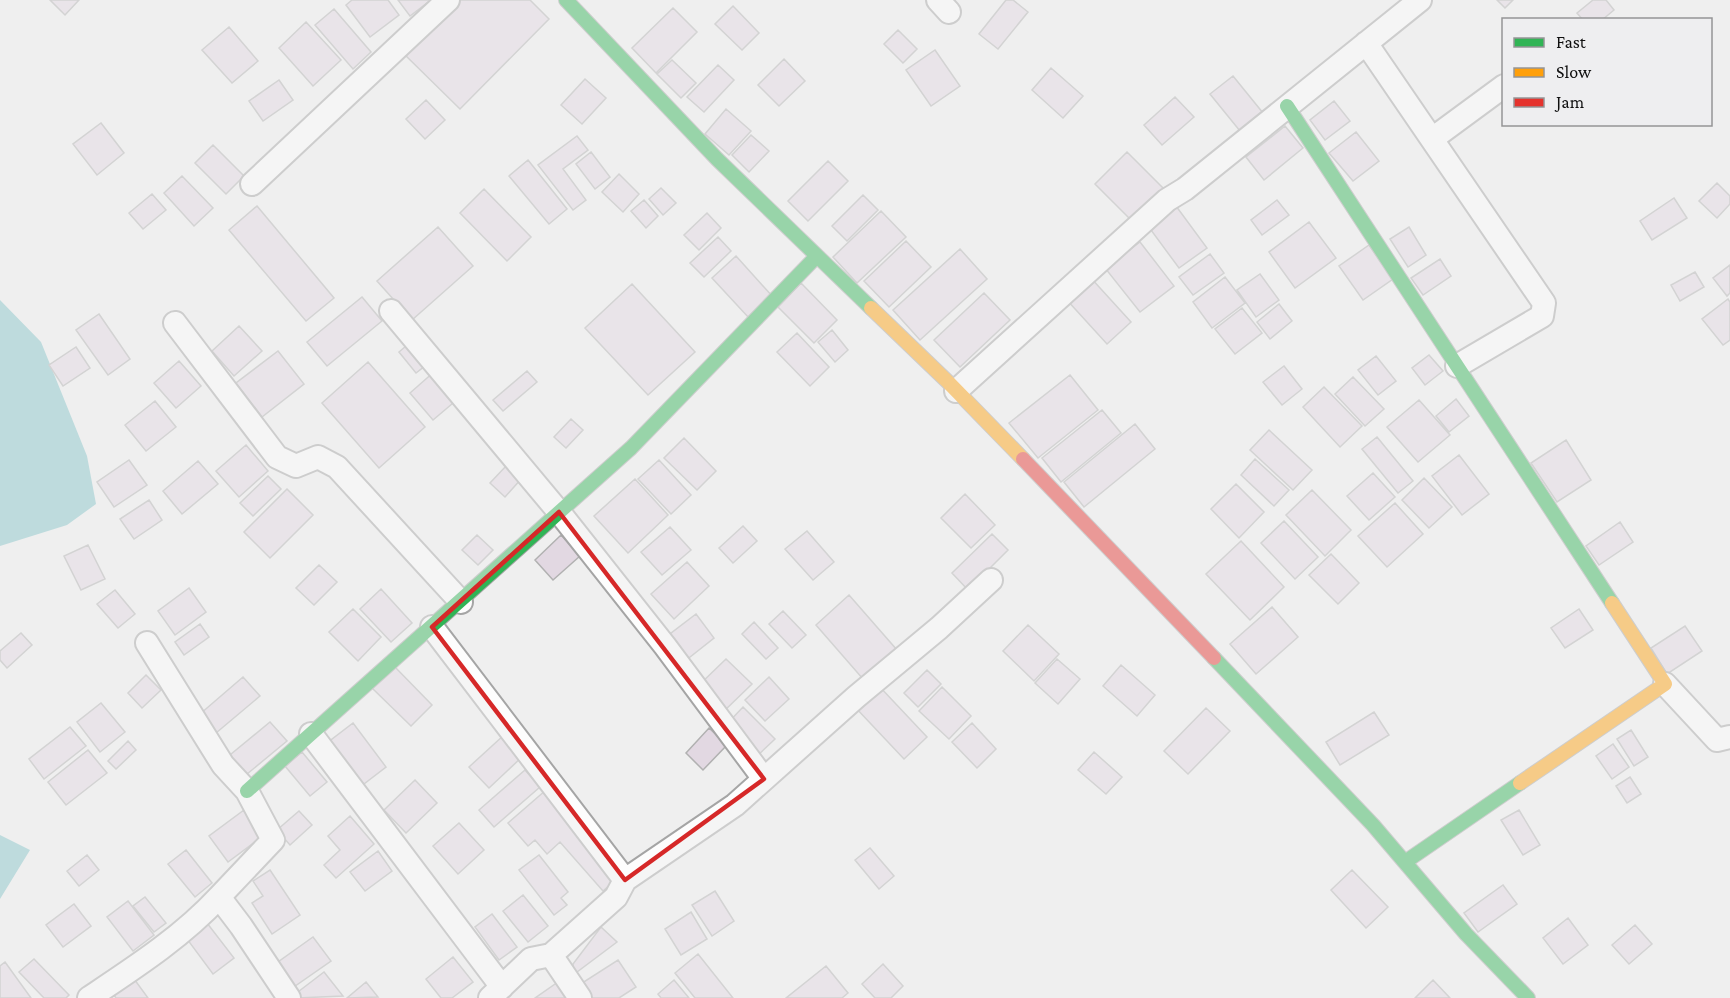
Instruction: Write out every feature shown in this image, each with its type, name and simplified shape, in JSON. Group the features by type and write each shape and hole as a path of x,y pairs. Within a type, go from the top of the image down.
{"street":[{"path":"252,184 447,0"},
{"path":"566,0 717,159 956,391 1235,679 1365,816 1466,934 1528,998"},
{"path":"956,391 1167,200 1185,189 1420,0"},
{"path":"1366,43 1544,303 1542,316 1457,366"},
{"path":"1432,139 1502,87"},
{"path":"1287,106 1665,684 1717,740 1730,737"},
{"path":"247,791 631,448 816,257"},
{"path":"391,311 559,512 665,646 764,780"},
{"path":"175,323 277,457 296,466 318,457 337,467 460,602"},
{"path":"311,734 496,992 531,959 551,955 616,897 625,880 735,805 991,580"},
{"path":"432,627 625,880"},
{"path":"89,998 154,953 203,915 273,840 247,791 223,765 147,643"},
{"path":"1405,862 1665,684"},
{"path":"219,897 289,998"},
{"path":"551,955 580,998"}],"highlighted area":[{"path":"559,512 764,779 625,880 432,627"}],"water":[{"path":"0,300 41,342 87,456 96,504 67,525 0,546"},
{"path":"0,835 30,850 0,899"}],"building":[{"path":"50,0 79,0 65,15"},
{"path":"352,0 388,0 399,15 370,37 346,5"},
{"path":"398,0 431,0 410,16"},
{"path":"452,0 530,0 549,19 460,109 401,51"},
{"path":"1006,0 1013,0 1028,12 998,49 979,34"},
{"path":"1497,0 1513,0 1505,8"},
{"path":"1593,0 1606,0 1614,10 1604,18 1581,18 1577,13"},
{"path":"733,6 759,33 742,50 715,24"},
{"path":"673,8 697,32 656,73 632,48"},
{"path":"334,9 371,52 353,69 315,25"},
{"path":"306,22 341,60 313,86 279,48"},
{"path":"229,27 258,61 232,83 202,50"},
{"path":"898,30 917,49 903,63 884,44"},
{"path":"935,50 960,86 931,106 906,70"},
{"path":"784,59 805,81 779,106 758,85"},
{"path":"672,60 696,83 681,98 657,74"},
{"path":"718,65 734,80 704,112 687,97"},
{"path":"1051,68 1083,96 1063,118 1032,90"},
{"path":"1233,76 1263,113 1240,131 1210,94"},
{"path":"585,79 606,98 582,124 561,105"},
{"path":"279,80 293,100 263,121 249,101"},
{"path":"1175,97 1194,117 1162,145 1144,125"},
{"path":"426,100 445,120 425,139 406,119"},
{"path":"1334,101 1350,121 1325,140 1310,120"},
{"path":"726,109 751,131 729,155 705,134"},
{"path":"101,123 124,153 97,175 73,144"},
{"path":"1285,126 1303,148 1264,180 1246,157"},
{"path":"1356,132 1379,161 1353,181 1329,153"},
{"path":"751,135 769,151 749,172 732,155"},
{"path":"577,136 588,150 563,169 586,200 573,210 538,165"},
{"path":"213,145 244,176 226,194 195,163"},
{"path":"591,152 610,177 595,189 576,164"},
{"path":"1127,152 1166,191 1134,223 1095,184"},
{"path":"528,160 567,209 549,224 509,176"},
{"path":"828,161 848,181 808,221 788,201"},
{"path":"619,174 639,194 623,212 602,192"},
{"path":"182,176 213,208 194,226 164,193"},
{"path":"1717,183 1730,196 1730,204 1717,218 1699,201"},
{"path":"661,188 676,203 663,215 649,199"},
{"path":"484,189 531,237 507,261 460,213"},
{"path":"152,194 166,210 143,229 129,213"},
{"path":"863,195 878,210 847,241 832,226"},
{"path":"1674,198 1687,218 1652,240 1640,221"},
{"path":"644,200 658,216 646,228 631,211"},
{"path":"1277,200 1289,215 1262,235 1251,220"},
{"path":"257,206 334,298 306,321 229,230"},
{"path":"1176,206 1207,248 1179,268 1148,226"},
{"path":"881,211 906,237 857,283 833,257"},
{"path":"707,213 721,228 699,250 684,235"},
{"path":"1309,222 1336,258 1295,288 1269,252"},
{"path":"438,227 473,266 412,320 377,281"},
{"path":"1409,227 1426,255 1408,267 1390,239"},
{"path":"718,237 731,251 704,277 690,263"},
{"path":"906,241 931,267 889,307 864,281"},
{"path":"1140,242 1174,286 1140,312 1105,268"},
{"path":"1369,245 1393,279 1363,300 1339,266"},
{"path":"960,249 987,279 920,340 893,310"},
{"path":"1210,254 1224,273 1193,295 1179,277"},
{"path":"736,256 773,297 749,318 712,278"},
{"path":"1440,259 1451,276 1423,295 1411,278"},
{"path":"1730,265 1730,293 1727,296 1713,278"},
{"path":"1695,272 1704,287 1680,301 1671,285"},
{"path":"1260,274 1279,300 1256,317 1237,290"},
{"path":"1090,277 1131,322 1107,344 1066,299"},
{"path":"1225,277 1245,303 1212,328 1193,302"},
{"path":"801,283 837,320 814,343 778,307"},
{"path":"632,284 695,352 648,395 585,328"},
{"path":"984,293 1010,320 960,367 934,340"},
{"path":"362,297 382,321 327,366 307,342"},
{"path":"1728,299 1730,302 1730,340 1723,345 1702,319"},
{"path":"1279,304 1292,321 1270,339 1257,322"},
{"path":"1242,308 1262,333 1235,354 1215,329"},
{"path":"99,314 130,359 108,375 76,330"},
{"path":"239,326 262,351 234,376 212,351"},
{"path":"832,330 848,350 835,362 818,342"},
{"path":"797,333 829,367 810,386 777,352"},
{"path":"413,340 430,362 416,373 399,352"},
{"path":"76,347 90,368 63,386 49,365"},
{"path":"278,351 304,384 262,417 236,383"},
{"path":"1429,355 1443,371 1425,385 1412,368"},
{"path":"1376,356 1396,381 1378,395 1358,370"},
{"path":"179,361 201,386 176,408 154,383"},
{"path":"368,362 425,427 379,468 322,403"},
{"path":"1284,366 1302,389 1282,405 1263,382"},
{"path":"435,371 459,398 433,420 410,393"},
{"path":"527,371 537,382 503,411 493,400"},
{"path":"1070,375 1098,410 1038,458 1009,423"},
{"path":"1353,377 1384,409 1365,426 1335,394"},
{"path":"1324,387 1362,426 1340,447 1303,407"},
{"path":"1456,399 1469,416 1449,432 1436,416"},
{"path":"1419,400 1450,435 1418,462 1387,427"},
{"path":"155,401 176,427 146,451 125,425"},
{"path":"1102,410 1121,433 1061,482 1042,458"},
{"path":"571,419 583,430 566,448 554,437"},
{"path":"1135,424 1155,449 1084,507 1064,482"},
{"path":"1269,430 1312,470 1293,490 1250,450"},
{"path":"1377,437 1413,481 1398,493 1362,449"},
{"path":"684,438 716,471 697,490 664,458"},
{"path":"1566,440 1591,480 1557,502 1531,463"},
{"path":"246,445 268,471 239,497 216,471"},
{"path":"1459,455 1489,494 1462,515 1432,476"},
{"path":"1255,459 1289,490 1274,506 1241,475"},
{"path":"129,460 147,485 114,507 97,482"},
{"path":"659,460 691,495 671,514 638,479"},
{"path":"198,461 218,484 182,514 163,491"},
{"path":"507,465 522,478 505,497 490,483"},
{"path":"1373,473 1395,497 1369,520 1347,496"},
{"path":"268,476 281,489 253,516 240,503"},
{"path":"1424,478 1452,507 1429,528 1402,500"},
{"path":"635,479 668,515 628,553 594,516"},
{"path":"1236,484 1264,512 1239,538 1211,509"},
{"path":"287,489 313,515 270,558 244,532"},
{"path":"1312,490 1351,530 1325,556 1286,515"},
{"path":"965,494 995,525 971,548 941,518"},
{"path":"149,500 162,520 134,539 120,519"},
{"path":"1395,503 1423,534 1387,567 1358,536"},
{"path":"1284,521 1318,557 1295,579 1261,543"},
{"path":"1620,522 1633,542 1599,565 1586,546"},
{"path":"743,526 757,541 733,563 719,548"},
{"path":"670,527 691,550 662,575 641,552"},
{"path":"807,531 834,562 813,580 785,549"},
{"path":"992,534 1008,550 968,590 952,573"},
{"path":"477,535 493,550 478,565 462,550"},
{"path":"561,535 580,556 553,580 535,560"},
{"path":"1241,541 1284,587 1250,620 1206,574"},
{"path":"88,545 105,579 81,590 64,556"},
{"path":"1331,554 1359,583 1338,604 1309,575"},
{"path":"687,562 709,586 674,619 651,594"},
{"path":"319,565 337,582 314,605 296,588"},
{"path":"189,588 206,612 175,635 158,611"},
{"path":"381,589 412,623 391,642 360,609"},
{"path":"115,590 135,614 118,628 97,604"},
{"path":"849,595 897,650 863,679 816,625"},
{"path":"1272,607 1298,637 1256,674 1230,644"},
{"path":"353,609 381,637 358,661 329,632"},
{"path":"1579,609 1593,630 1565,648 1551,628"},
{"path":"783,611 806,635 792,648 769,624"},
{"path":"696,614 714,638 685,661 666,637"},
{"path":"754,622 778,648 766,659 742,634"},
{"path":"200,624 209,637 184,655 175,642"},
{"path":"1028,625 1059,654 1034,681 1003,651"},
{"path":"1685,626 1702,651 1667,674 1651,648"},
{"path":"21,633 32,645 7,668 0,660 0,651"},
{"path":"726,659 752,684 722,713 696,688"},
{"path":"1057,659 1080,679 1058,704 1035,683"},
{"path":"393,665 432,705 411,726 371,687"},
{"path":"1121,665 1155,695 1137,716 1103,686"},
{"path":"927,670 941,684 918,707 904,693"},
{"path":"146,675 161,690 142,708 128,693"},
{"path":"243,677 260,696 216,733 200,714"},
{"path":"769,677 789,699 765,721 745,700"},
{"path":"878,685 927,737 904,759 855,707"},
{"path":"942,687 971,716 949,739 919,711"},
{"path":"101,703 125,732 100,752 77,722"},
{"path":"743,707 775,739 756,757 725,726"},
{"path":"1206,708 1230,731 1188,774 1164,751"},
{"path":"1374,712 1389,735 1340,765 1326,742"},
{"path":"270,722 287,741 241,779 225,759"},
{"path":"353,723 386,767 360,787 327,743"},
{"path":"972,723 996,749 977,768 952,742"},
{"path":"70,727 86,746 44,779 29,759"},
{"path":"709,728 727,745 703,770 686,753"},
{"path":"1631,730 1648,757 1634,766 1617,739"},
{"path":"504,735 523,756 489,788 469,767"},
{"path":"128,741 136,750 116,769 108,761"},
{"path":"1613,744 1629,767 1612,779 1596,756"},
{"path":"88,750 107,773 66,805 48,782"},
{"path":"302,752 327,782 310,796 285,766"},
{"path":"1094,752 1122,777 1106,794 1078,770"},
{"path":"525,770 540,787 494,827 479,810"},
{"path":"1630,777 1641,794 1627,803 1616,786"},
{"path":"415,780 437,803 406,833 384,810"},
{"path":"546,790 620,876 603,891 560,842 547,854 535,840 528,846 508,823"},
{"path":"244,810 263,836 228,862 209,836"},
{"path":"1519,810 1540,845 1523,855 1501,820"},
{"path":"299,811 312,825 290,845 277,830"},
{"path":"350,816 374,844 336,878 324,865 340,850 328,836"},
{"path":"459,823 484,850 458,874 433,846"},
{"path":"870,848 894,876 879,889 855,860"},
{"path":"186,850 212,883 195,897 168,864"},
{"path":"378,851 392,871 365,891 350,872"},
{"path":"87,855 99,870 79,886 67,871"},
{"path":"539,855 568,892 561,898 567,905 554,915 519,870"},
{"path":"270,870 300,915 272,934 252,903 263,896 253,881"},
{"path":"1352,870 1388,907 1366,928 1331,890"},
{"path":"1503,885 1517,904 1478,932 1464,913"},
{"path":"715,891 734,921 712,936 692,905"},
{"path":"523,895 548,926 528,942 503,911"},
{"path":"145,897 166,923 154,932 133,906"},
{"path":"128,901 154,935 133,951 107,917"},
{"path":"74,904 91,926 63,947 46,925"},
{"path":"691,912 707,939 681,955 665,929"},
{"path":"492,914 517,947 499,960 475,927"},
{"path":"1568,918 1588,945 1563,964 1543,938"},
{"path":"207,923 234,958 213,974 187,939"},
{"path":"1635,925 1652,944 1629,964 1612,945"},
{"path":"601,927 617,942 573,975 573,964"},
{"path":"313,937 331,961 288,991 271,967"},
{"path":"698,954 733,998 695,998 675,973"},
{"path":"453,957 473,982 452,998 441,998 426,979"},
{"path":"34,959 69,995 66,998 44,998 19,972"},
{"path":"618,960 636,987 619,998 588,998 579,985"},
{"path":"5,962 31,998 0,998 0,966"},
{"path":"883,964 903,986 891,998 875,998 862,984"},
{"path":"826,966 848,993 842,998 786,998"},
{"path":"129,972 148,998 116,998 108,987"},
{"path":"324,972 343,996 297,998 294,995"},
{"path":"674,980 689,998 661,998 658,994"},
{"path":"1433,980 1450,998 1415,998"},
{"path":"366,982 378,997 347,998"},
{"path":"558,982 570,998 535,998"}],"traffic: fast":[{"path":"566,0 717,159 871,308"},
{"path":"1287,106 1612,603"},
{"path":"247,791 631,448 816,257"},
{"path":"1214,658 1373,825 1466,934 1528,998"},
{"path":"1405,862 1520,783"}],"traffic: slow":[{"path":"871,308 1023,459"},
{"path":"1520,783 1665,684 1612,603"}],"traffic: jam":[{"path":"1023,459 1214,658"}]}
